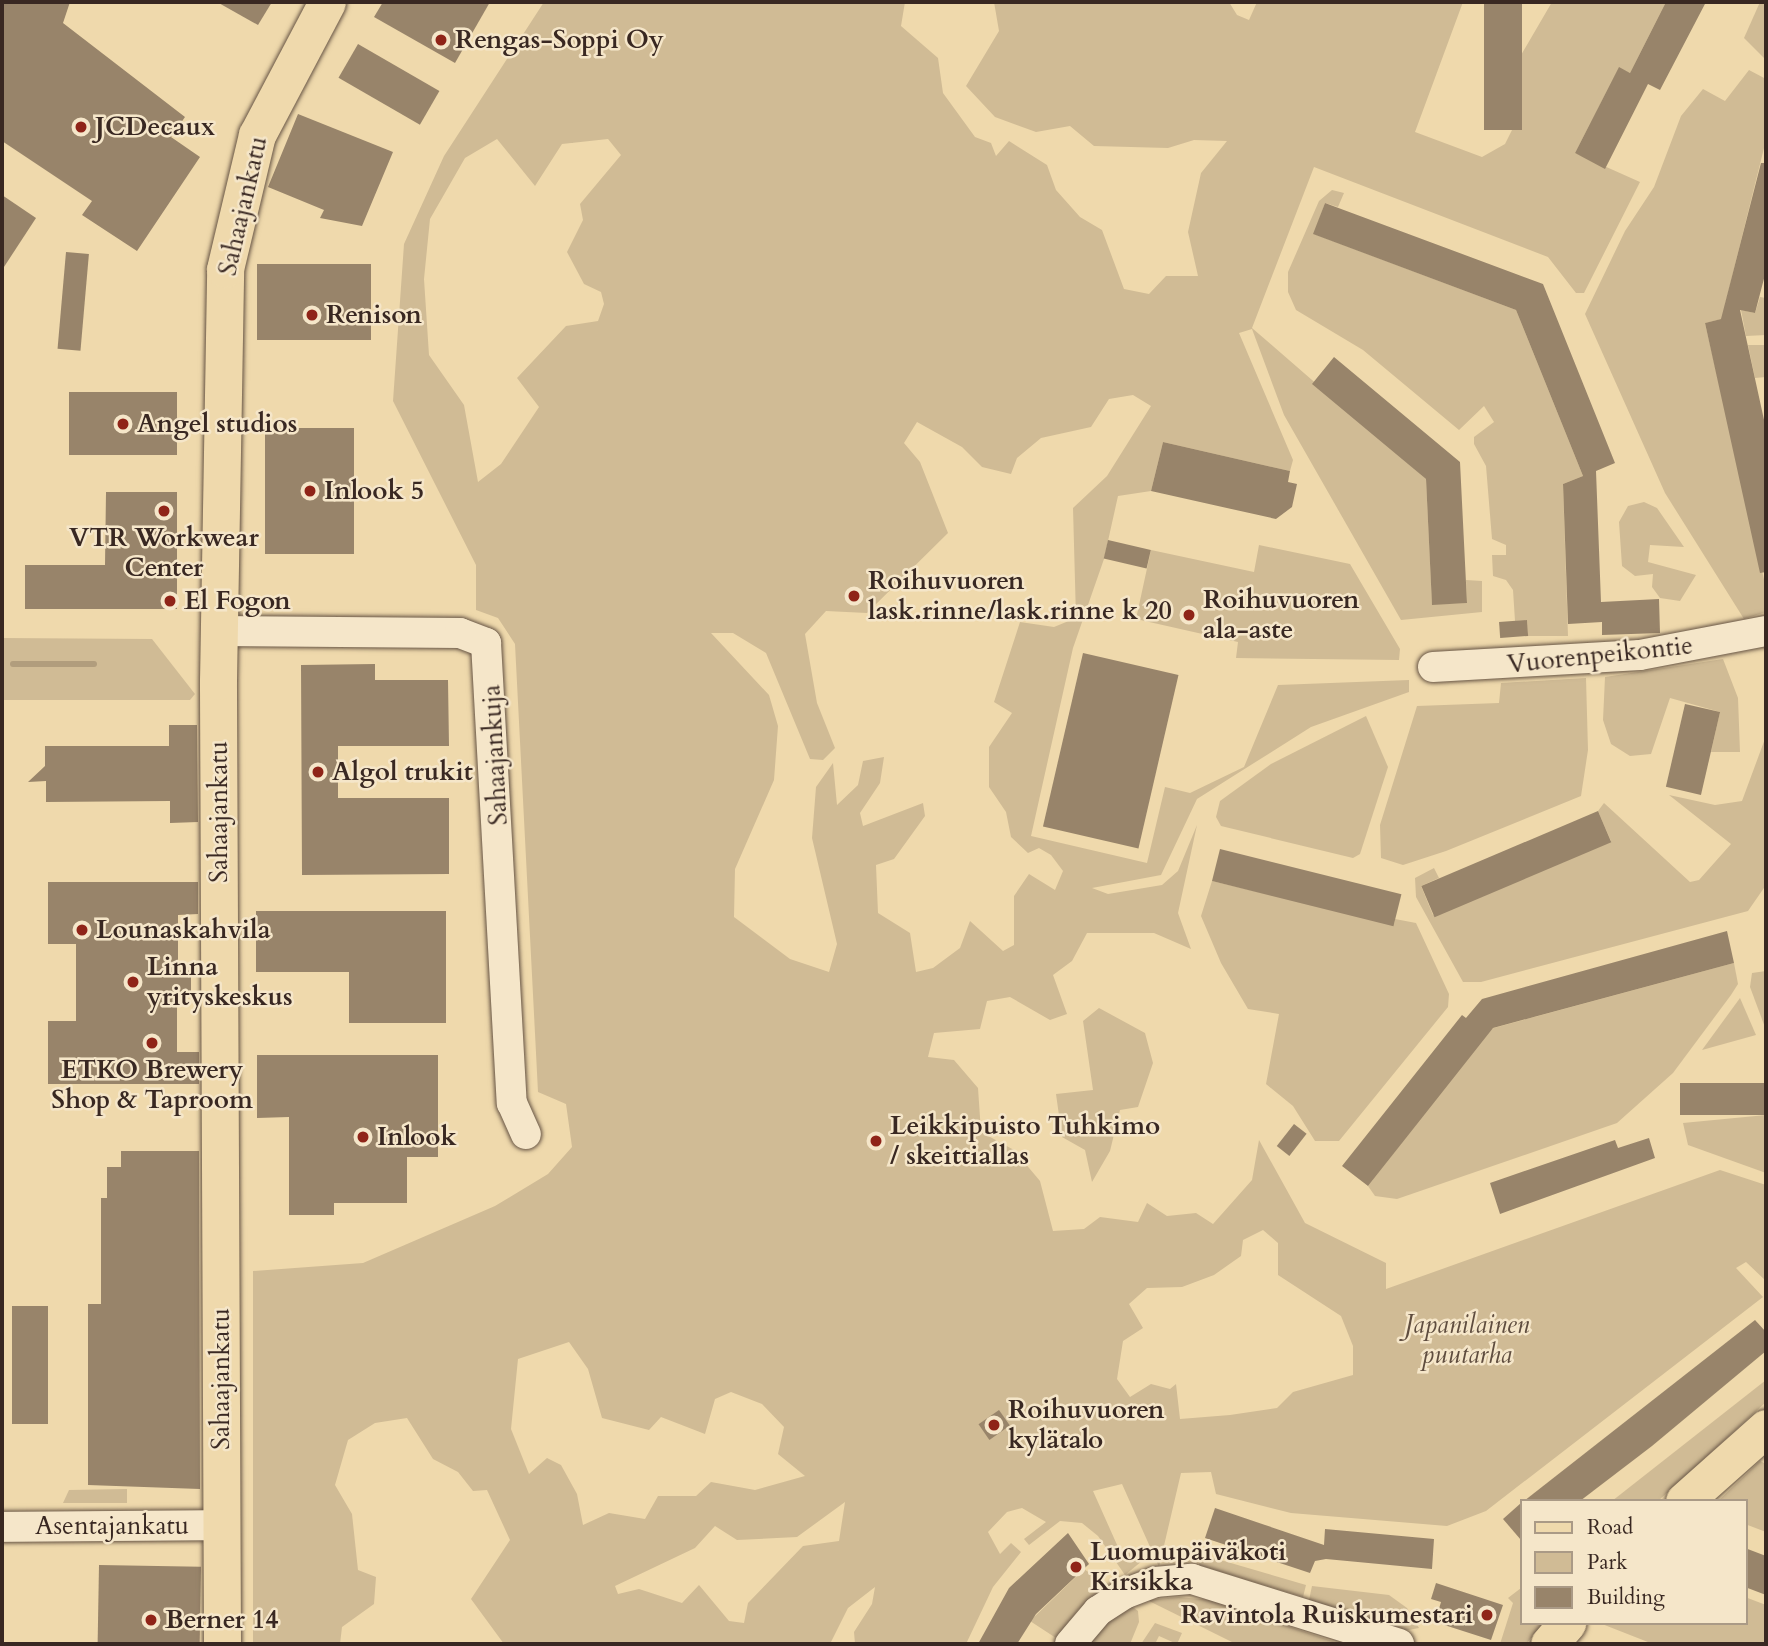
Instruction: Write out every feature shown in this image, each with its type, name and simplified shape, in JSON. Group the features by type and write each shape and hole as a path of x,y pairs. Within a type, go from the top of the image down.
{"main road":[{"name":"Sahaajankatu","path":"222,1644 219,631 225,269 257,135 327,2"},
{"path":"1686,1499 1766,1428"},
{"path":"1549,1644 1565,1625"}],"street":[{"name":"Sahaajankuja","path":"219,631 460,633 486,643 512,1103 526,1134"},
{"name":"Vuorenpeikontie","path":"1433,667 1594,660 1766,632"},
{"name":"Asentajankatu","path":"2,1527 222,1525"},
{"path":"1070,1644 1098,1611 1124,1594 1171,1579 1217,1584 1399,1644"}],"green space":[{"name":"Japanilainen puutarha","path":"544,2 905,2 901,26 938,58 943,93 975,137 991,143 996,156 1009,141 1047,165 1056,190 1080,217 1102,230 1124,289 1149,294 1166,276 1198,276 1188,232 1201,173 1227,141 1194,140 1168,148 1094,146 1070,126 1036,132 995,117 966,86 999,31 994,2 1229,2 1237,15 1249,20 1257,2 1463,2 1415,132 1482,157 1505,144 1515,124 1509,113 1517,62 1552,2 1666,2 1630,73 1619,68 1575,153 1640,182 1584,293 1576,293 1548,257 1314,167 1252,328 1426,479 1432,604 1467,603 1466,580 1482,581 1482,612 1401,620 1284,415 1252,329 1239,333 1293,460 1290,471 1163,442 1151,491 1118,496 1104,559 1073,648 1031,836 1147,863 1165,787 1190,793 1244,767 1278,685 1409,680 1409,692 1311,727 1197,799 1161,875 1092,888 1108,894 1162,885 1178,871 1197,825 1178,913 1191,949 1154,933 1087,933 1072,961 1053,975 1067,1014 1050,1020 1010,997 987,1001 980,1029 934,1033 928,1057 954,1060 978,1088 981,1132 1014,1150 1040,1181 1053,1231 1084,1229 1100,1217 1138,1222 1147,1203 1167,1216 1196,1213 1213,1224 1252,1180 1259,1140 1305,1223 1386,1263 1386,1289 1720,1170 1766,1185 1766,1281 1746,1262 1736,1268 1763,1297 1486,1511 1447,1526 1291,1513 1216,1494 1211,1472 1181,1473 1159,1567 1122,1484 1093,1491 1122,1556 1137,1549 1142,1561 1125,1575 1098,1536 1082,1523 1060,1521 1029,1545 1024,1539 1046,1522 1022,1508 1007,1512 988,1532 1000,1554 1011,1543 1021,1552 993,1587 966,1644 855,1644 854,1632 872,1604 875,1587 848,1608 830,1644 504,1644 471,1599 510,1540 487,1490 473,1491 458,1472 433,1459 407,1418 375,1423 348,1440 335,1485 352,1514 358,1570 376,1577 374,1604 342,1627 340,1644 253,1644 253,1271 363,1263 495,1206 548,1174 572,1147 566,1104 538,1092 515,644 498,618 476,610 476,565 393,401 404,244 444,156","holes":["497,139 535,186 562,144 608,139 621,155 580,204 583,220 567,252 584,284 601,292 604,304 598,321 566,326 517,378 539,407 501,464 478,482 464,405 429,355 424,279 430,219 465,158","1133,395 1151,406 1107,476 1073,508 1076,618 1054,627 1020,622 994,702 1012,713 989,747 989,787 1006,812 1011,837 1028,853 1039,848 1051,855 1063,871 1055,890 1029,874 1014,896 1014,945 1003,951 970,921 960,948 933,968 916,972 910,933 878,913 876,865 894,859 925,816 923,803 863,826 860,813 880,783 884,757 863,761 858,785 837,805 833,763 816,787 812,838 837,944 829,972 790,959 734,917 735,869 774,780 778,726 769,695 711,633 733,633 766,653 810,759 823,760 835,748 817,703 805,634 826,611 867,613 948,533 920,462 904,443 917,422 962,447 982,467 1011,474 1017,458 1041,438 1091,427 1109,399","1263,1230 1278,1243 1278,1275 1341,1316 1353,1346 1353,1375 1293,1392 1277,1408 1230,1415 1180,1419 1176,1384 1170,1389 1151,1384 1130,1397 1117,1379 1123,1341 1143,1328 1129,1304 1147,1288 1182,1287 1214,1275 1241,1256 1243,1240","569,1342 588,1369 602,1418 649,1430 661,1417 705,1434 715,1399 731,1392 762,1404 784,1427 778,1454 805,1476 755,1490 711,1482 696,1496 658,1496 645,1519 609,1513 583,1525 577,1494 561,1465 547,1458 529,1474 511,1429 518,1359","845,1502 839,1541 803,1546 748,1603 744,1623 729,1621 699,1585 682,1603 639,1589 618,1594 615,1586 695,1548 715,1526 737,1540 797,1537"]},
{"path":"1760,2 1766,2 1766,60 1744,38"},
{"path":"1749,70 1766,79 1766,140 1725,305 1730,317 1705,323 1766,588 1766,612 1744,619 1665,493 1585,314 1625,231 1654,187 1681,116 1703,89 1725,101"},
{"path":"1332,190 1344,193 1338,207 1325,203 1314,234 1516,310 1583,476 1563,484 1568,636 1528,636 1527,620 1515,621 1513,590 1506,580 1493,576 1492,555 1506,555 1506,545 1492,539 1486,466 1474,444 1474,437 1494,422 1484,406 1459,430 1363,350 1296,310 1288,292 1288,272 1319,201"},
{"path":"1760,297 1766,298 1766,335 1746,336 1741,310 1755,313"},
{"path":"1748,345 1766,345 1766,377 1755,378"},
{"path":"1644,502 1657,508 1684,547 1650,545 1648,562 1696,575 1680,601 1660,598 1652,587 1653,574 1635,576 1622,566 1619,522 1628,506"},
{"path":"1259,545 1350,564 1400,649 1399,660 1236,658 1238,642 1136,619 1151,550 1254,572"},
{"path":"2,638 152,639 195,694 190,700 2,700"},
{"path":"1723,659 1738,698 1740,752 1711,752 1720,712 1670,698 1651,754 1630,756 1611,744 1603,720 1605,677"},
{"path":"1586,678 1588,750 1581,796 1446,851 1403,865 1381,858 1380,825 1417,706 1499,703 1501,683"},
{"path":"1366,716 1388,767 1360,854 1353,858 1221,826 1216,817 1220,801 1271,764"},
{"path":"1766,736 1766,885 1748,911 1481,982 1463,982 1416,897 1415,878 1434,868 1439,878 1421,886 1433,915 1611,841 1598,811 1604,803 1690,882 1699,880 1731,844 1669,795 1715,805 1742,801"},
{"path":"1212,881 1394,924 1395,919 1416,923 1449,994 1448,1007 1339,1141 1315,1141 1293,1106 1266,1084 1279,1014 1248,1009 1221,963 1201,916"},
{"path":"1734,963 1738,984 1731,995 1673,1073 1617,1123 1397,1199 1375,1196 1368,1186 1490,1029"},
{"path":"1766,971 1766,1030 1750,987 1752,973"},
{"path":"1740,998 1756,1035 1702,1050"},
{"path":"1099,1008 1145,1033 1153,1063 1138,1107 1120,1110 1110,1151 1092,1182 1085,1150 1062,1137 1056,1094 1093,1090 1083,1021"},
{"path":"1766,1115 1766,1173 1688,1145 1683,1123"},
{"path":"1766,1380 1766,1402 1660,1499 1615,1499"},
{"path":"1760,1461 1766,1464 1766,1532 1747,1525 1747,1499 1720,1499"},
{"path":"127,1489 127,1503 63,1503 69,1490"},
{"path":"1200,1554 1306,1585 1303,1597 1199,1565"},
{"path":"1084,1569 1108,1586 1079,1609 1056,1638 1030,1621"},
{"path":"1312,1586 1389,1595 1407,1608 1419,1628 1403,1631 1309,1600"},
{"path":"1520,1589 1520,1625 1542,1625 1526,1644 1500,1644 1513,1603 1508,1598"},
{"path":"1179,1597 1210,1600 1341,1644 1236,1644 1147,1600"},
{"path":"1747,1598 1766,1605 1766,1644 1653,1644 1605,1625 1747,1625"},
{"path":"1126,1602 1138,1611 1139,1622 1130,1644 1079,1644"},
{"path":"1155,1623 1182,1633 1177,1644 1159,1636 1155,1644 1141,1644"}],"building":[{"name":"JCDecaux","path":"2,2 70,2 63,23 185,117 171,137 200,157 137,251 82,215 92,201 2,141"},
{"path":"217,2 272,2 258,25"},
{"name":"Rengas-Soppi Oy","path":"383,2 490,2 455,63 374,17"},
{"path":"1484,2 1522,2 1522,130 1484,130"},
{"path":"1666,2 1706,2 1660,90 1648,84 1605,169 1575,153 1619,67 1630,73"},
{"path":"358,44 439,91 420,125 338,78"},
{"path":"298,114 393,152 362,226 320,218 324,210 268,187"},
{"path":"1761,163 1766,163 1766,271 1755,313 1740,310 1766,429 1766,572 1760,573 1705,323 1721,319"},
{"path":"2,195 36,218 2,270"},
{"path":"1325,203 1543,284 1615,463 1596,471 1601,602 1659,599 1660,633 1602,635 1602,622 1568,624 1563,484 1583,476 1516,310 1313,234"},
{"path":"66,252 89,254 80,351 58,349"},
{"name":"Renison","path":"257,264 371,264 371,340 257,340"},
{"path":"1334,357 1460,462 1467,603 1432,605 1426,479 1312,384"},
{"name":"Angel studios","path":"69,392 177,392 177,455 69,455"},
{"name":"Inlook 5","path":"265,428 354,428 354,554 265,554"},
{"path":"1163,442 1290,471 1288,482 1297,484 1292,507 1276,519 1151,491"},
{"path":"106,492 177,492 177,609 25,609 25,565 105,565"},
{"path":"1108,540 1151,550 1147,568 1104,559"},
{"path":"1527,620 1528,636 1500,638 1499,622"},
{"path":"1083,653 1178,675 1138,848 1043,826"},
{"name":"Algol trukit","path":"375,664 375,680 448,680 449,746 338,746 338,798 449,798 449,874 302,875 301,665"},
{"path":"1685,704 1720,712 1701,795 1666,787"},
{"path":"169,725 197,725 198,822 170,823 170,801 46,802 46,781 28,782 45,766 45,746 169,746"},
{"path":"1598,811 1611,842 1435,917 1421,886"},
{"path":"1220,849 1401,894 1393,926 1212,881"},
{"name":"Linna yrityskeskus","path":"48,882 198,882 198,914 178,915 178,970 191,970 191,994 177,994 177,1052 199,1052 199,1084 48,1084 48,1021 76,1021 76,944 48,944"},
{"path":"256,911 446,911 446,1023 349,1023 349,972 256,972"},
{"path":"1727,931 1734,963 1493,1028 1368,1186 1342,1166 1462,1015 1466,1018 1482,999"},
{"name":"Inlook","path":"257,1055 438,1055 438,1157 407,1157 407,1203 334,1203 334,1215 289,1215 289,1117 257,1118"},
{"path":"1680,1083 1766,1083 1766,1115 1680,1115"},
{"path":"1294,1124 1307,1134 1289,1156 1277,1146"},
{"path":"1649,1138 1655,1158 1500,1214 1490,1183 1615,1140 1618,1148"},
{"path":"121,1151 199,1151 200,1489 88,1485 88,1304 101,1304 101,1198 107,1198 107,1167 121,1167"},
{"path":"12,1306 48,1306 48,1424 12,1424"},
{"path":"1755,1320 1766,1332 1766,1351 1652,1446 1583,1499 1527,1499"},
{"name":"Roihuvuoren kylätalo","path":"999,1410 1010,1426 989,1440 979,1424"},
{"path":"1520,1504 1520,1539 1503,1519"},
{"path":"1215,1508 1324,1545 1325,1529 1434,1539 1432,1569 1326,1559 1315,1561 1310,1573 1205,1538"},
{"path":"1068,1533 1089,1564 1036,1614 1017,1644 978,1644 1009,1588"},
{"path":"1747,1549 1766,1556 1766,1595 1747,1588"},
{"name":"Berner 14","path":"99,1565 201,1567 200,1644 98,1644"},
{"path":"1436,1583 1503,1605 1491,1640 1435,1622 1441,1602 1431,1599"}],"waterway":[{"path":"13,664 94,664"}],"place":[{"name":"Rengas-Soppi Oy","path":"441,40"},
{"name":"JCDecaux","path":"81,127"},
{"name":"Renison","path":"312,315"},
{"name":"Angel studios","path":"123,424"},
{"name":"Inlook 5","path":"310,491"},
{"name":"VTR Workwear Center","path":"164,511"},
{"name":"Roihuvuoren lask.rinne/lask.rinne k 20","path":"854,596"},
{"name":"El Fogon","path":"170,601"},
{"name":"Roihuvuoren ala-aste","path":"1189,615"},
{"name":"Algol trukit","path":"318,772"},
{"name":"Lounaskahvila","path":"82,930"},
{"name":"Linna yrityskeskus","path":"133,982"},
{"name":"ETKO Brewery Shop & Taproom","path":"152,1043"},
{"name":"Inlook","path":"363,1137"},
{"name":"Leikkipuisto Tuhkimo / skeittiallas","path":"876,1141"},
{"name":"Roihuvuoren kylätalo","path":"994,1425"},
{"name":"Luomupäiväkoti Kirsikka","path":"1076,1567"},
{"name":"Ravintola Ruiskumestari","path":"1487,1615"},
{"name":"Berner 14","path":"151,1620"}]}
